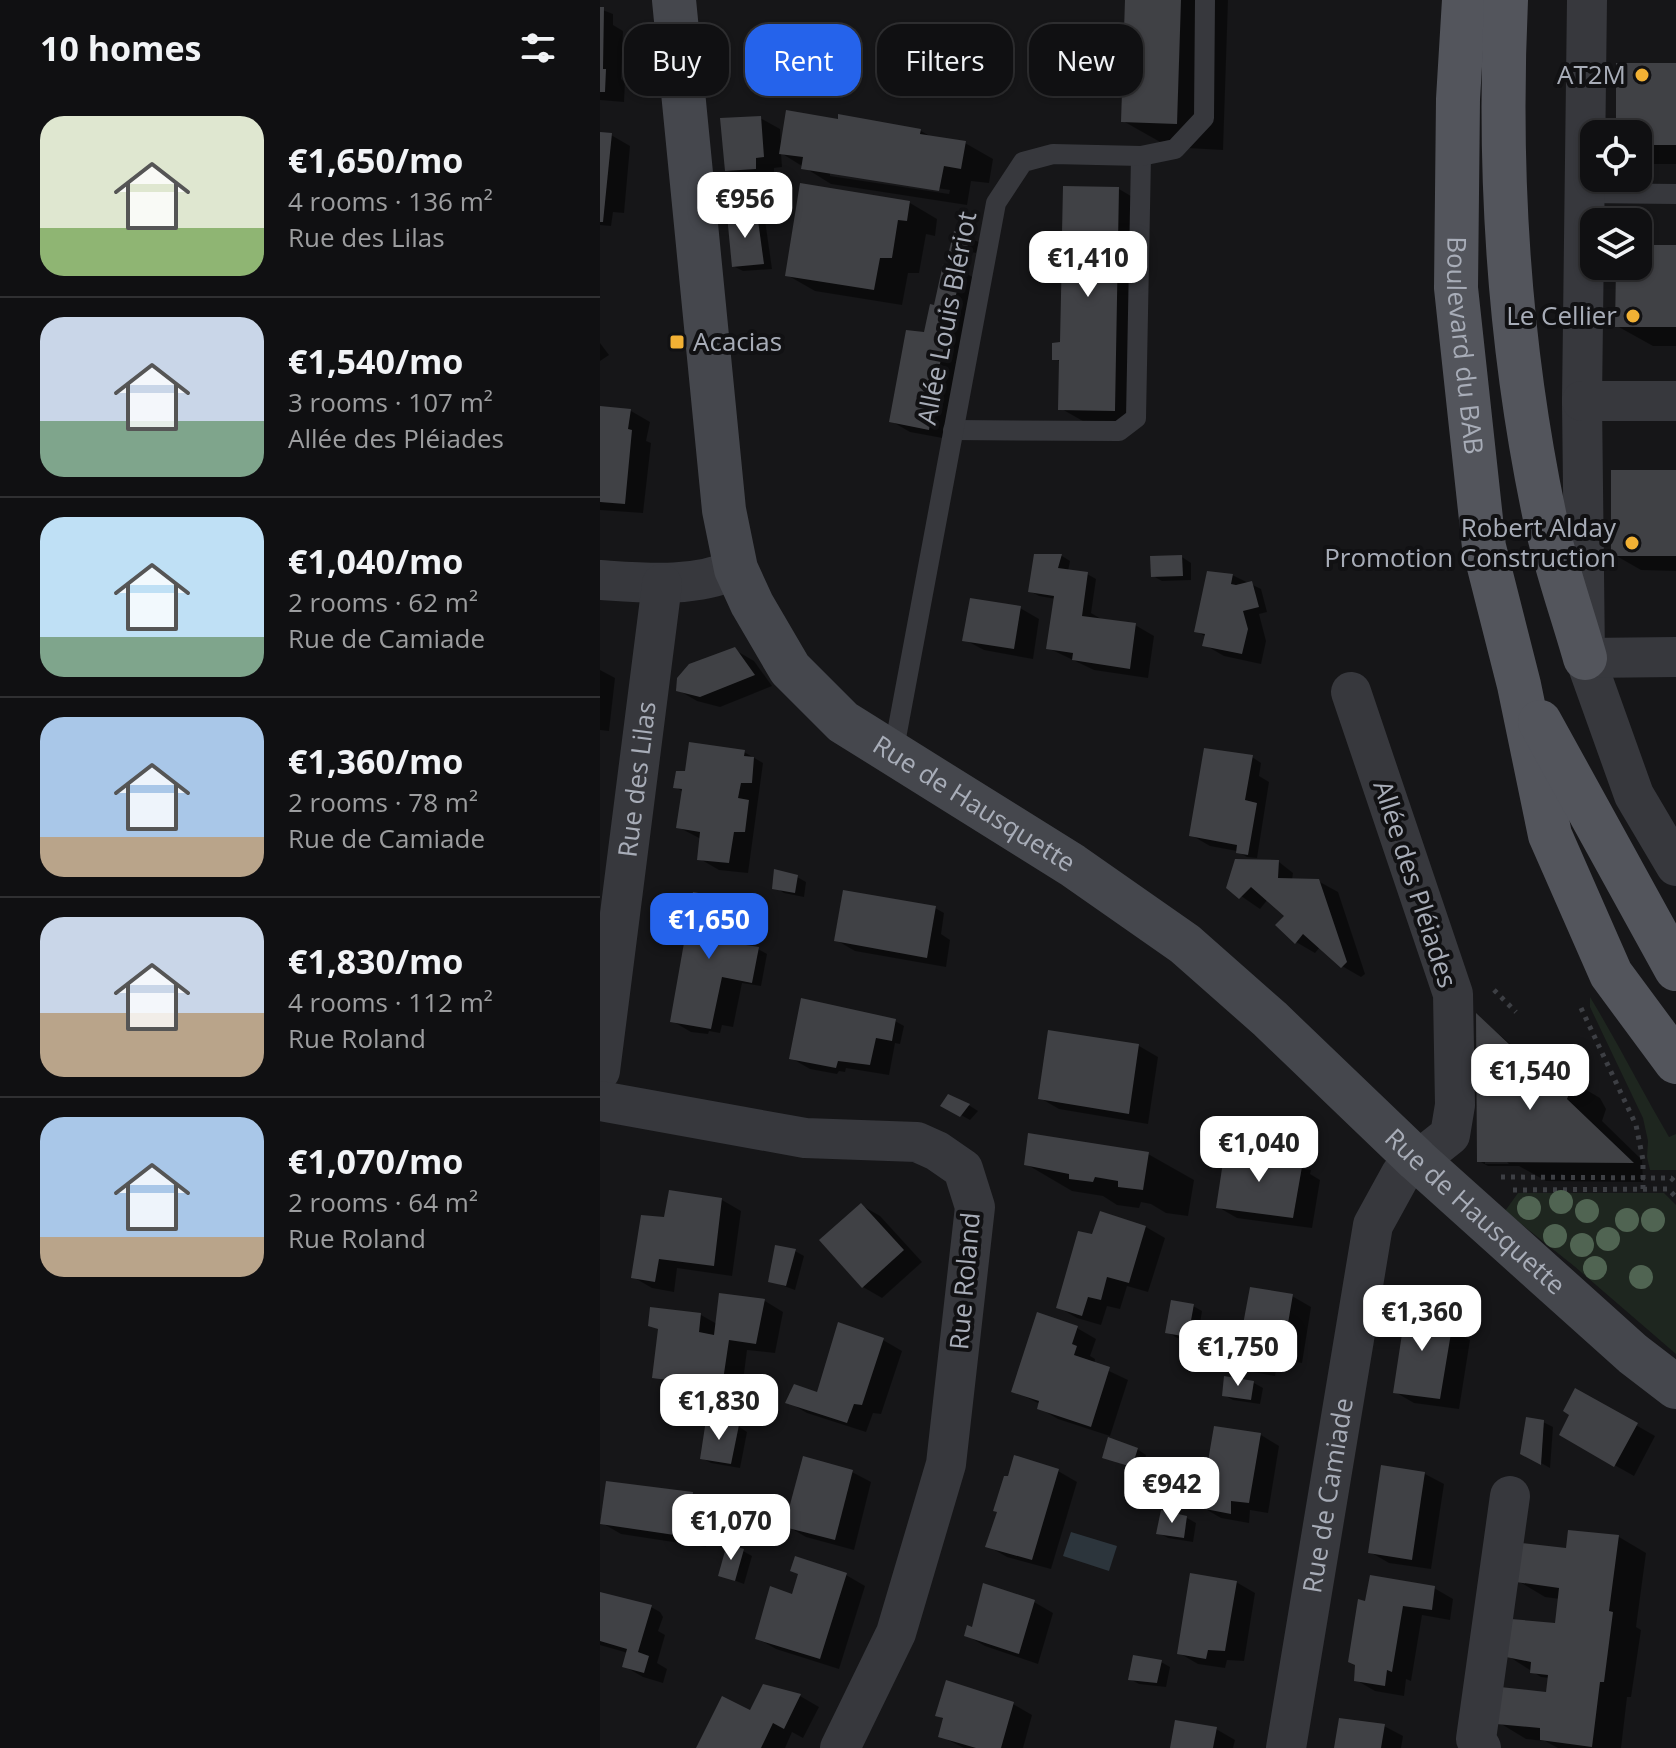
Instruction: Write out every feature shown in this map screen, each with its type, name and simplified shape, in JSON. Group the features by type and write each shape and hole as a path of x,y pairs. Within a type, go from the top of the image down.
{"main road":[{"name":"Boulevard du BAB","path":"1464,0 1458,99 1456,288 1484,547 1519,685 1550,835 1611,974 1676,1062"},
{"path":"1506,0 1502,80 1508,253 1523,400 1545,521 1585,658"},
{"name":"Boulevard du BAB","path":"1519,685 1676,969"}],"street":[{"name":"Rue de Hausquette","path":"674,0 724,510 736,569 752,604 790,669 843,722 1072,865 1185,944 1270,1019 1428,1170 1633,1354 1676,1387"},
{"path":"1587,0 1582,401 1585,658 1634,795 1676,866"},
{"path":"1582,401 1676,401"},
{"path":"600,580 662,584 718,577 736,569"},
{"name":"Rue des Lilas","path":"600,1071 662,584"},
{"path":"1585,658 1676,657"},
{"name":"Allée des Pléiades","path":"1351,692 1453,994 1455,1105 1450,1135 1428,1170"},
{"name":"Rue Roland","path":"600,1101 805,1138 917,1142 963,1169 975,1207 946,1464 896,1633 840,1748"},
{"name":"Rue de Camiade","path":"1286,1748 1373,1225 1401,1174 1428,1170"},
{"path":"1481,1748 1476,1739 1510,1496"}],"lane":[{"name":"Allée Louis Blériot","path":"893,754 996,203 1023,162 1053,154 1141,156 1175,149 1204,118 1205,0"},
{"path":"953,430 1119,431 1136,418 1141,156"},
{"path":"1583,193 1676,194"}],"path":[{"path":"1494,990 1516,1012"},
{"path":"1579,1003 1636,1125 1643,1189"},
{"path":"1428,1170 1477,1176 1671,1178 1676,1183"},
{"path":"1508,1191 1668,1189 1676,1197"}],"shaded area":[{"path":"1590,997 1669,1137 1676,1134 1676,1170 1650,1170 1643,1118 1590,1007"},
{"path":"1518,1193 1664,1193 1676,1205 1676,1354 1505,1211"},
{"path":"1071,1532 1117,1546 1109,1571 1063,1556"}],"building":[{"path":"1125,0 1181,0 1177,124 1121,122 1122,96 1143,96 1143,24 1124,24"},
{"path":"600,7 604,7 605,92 600,92"},
{"path":"1616,63 1676,63 1676,145 1652,145 1652,120 1616,120"},
{"path":"786,110 838,119 838,114 921,129 920,134 966,141 961,169 944,166 939,191 801,169 803,157 779,154"},
{"path":"761,116 764,157 756,158 756,169 725,171 720,118"},
{"path":"600,132 612,133 603,222 600,222"},
{"path":"800,183 910,201 907,221 898,220 892,258 880,258 874,290 785,276"},
{"path":"1063,186 1119,187 1115,411 1058,410 1059,360 1052,360 1052,343 1060,342 1062,250 1054,250 1054,233 1062,233"},
{"path":"757,213 764,264 732,267 727,215"},
{"path":"954,231 970,235 967,249 958,247 955,261 947,259"},
{"path":"1652,245 1676,245 1676,327 1615,327 1616,280 1652,280"},
{"path":"943,264 962,269 939,368 929,430 889,422 906,330 924,332"},
{"path":"600,406 631,409 625,504 600,502"},
{"path":"1611,470 1676,470 1676,556 1611,556"},
{"path":"1034,554 1062,554 1058,568 1088,572 1082,616 1136,623 1130,669 1072,660 1073,653 1046,649 1054,596 1028,592"},
{"path":"1182,555 1183,576 1151,577 1150,556"},
{"path":"1207,571 1233,574 1231,584 1252,581 1259,607 1243,611 1248,629 1242,654 1202,646 1205,634 1194,632"},
{"path":"970,598 1021,606 1014,649 962,641"},
{"path":"735,647 755,675 700,697 676,691 677,678 689,664"},
{"path":"689,742 745,750 744,756 754,757 752,783 741,783 738,798 749,800 745,832 734,832 729,863 697,860 700,832 676,828 682,789 673,788 676,771 685,771"},
{"path":"1204,748 1253,755 1245,800 1257,803 1248,855 1236,853 1237,845 1189,836"},
{"path":"1235,859 1279,860 1278,878 1319,879 1347,962 1341,968 1303,934 1295,944 1275,925 1284,916 1251,887 1239,899 1226,888"},
{"path":"774,869 798,875 795,893 772,889"},
{"path":"843,890 936,906 927,958 834,941"},
{"path":"693,892 733,899 727,942 759,947 752,983 722,977 711,1029 670,1022"},
{"path":"801,998 896,1019 892,1041 876,1038 870,1065 838,1061 836,1068 789,1059"},
{"path":"1476,1013 1542,1075 1555,1071 1565,1076 1571,1088 1567,1099 1634,1163 1477,1162"},
{"path":"1048,1030 1139,1044 1129,1114 1038,1099"},
{"path":"948,1094 970,1104 960,1117 940,1106"},
{"path":"1028,1133 1149,1152 1143,1190 1118,1187 1118,1181 1095,1177 1093,1182 1069,1179 1069,1174 1024,1165"},
{"path":"1225,1149 1303,1161 1293,1218 1216,1208"},
{"path":"669,1190 722,1198 714,1266 659,1259 655,1282 631,1278 641,1215 664,1217"},
{"path":"861,1203 904,1250 862,1288 819,1240"},
{"path":"1100,1211 1146,1226 1129,1283 1107,1277 1101,1300 1088,1297 1082,1316 1056,1308 1078,1231 1092,1234"},
{"path":"775,1245 796,1249 786,1286 768,1282"},
{"path":"1250,1287 1293,1294 1283,1353 1259,1349 1256,1366 1227,1361 1230,1345 1239,1346"},
{"path":"719,1293 765,1299 756,1344 729,1340 722,1387 652,1378 658,1329 648,1326 650,1307 701,1313 699,1332 714,1335"},
{"path":"1171,1300 1194,1304 1188,1337 1165,1333"},
{"path":"1407,1301 1439,1307 1436,1325 1452,1327 1440,1399 1393,1393"},
{"path":"1037,1312 1078,1326 1072,1344 1077,1346 1074,1355 1110,1367 1091,1427 1037,1409 1039,1401 1011,1392"},
{"path":"838,1322 884,1338 862,1405 854,1404 847,1423 785,1403 794,1384 817,1392"},
{"path":"1224,1376 1254,1381 1251,1400 1222,1396"},
{"path":"1575,1388 1638,1423 1614,1467 1559,1435 1569,1415 1563,1411"},
{"path":"1526,1417 1544,1420 1541,1465 1520,1454"},
{"path":"706,1420 739,1425 731,1464 700,1459"},
{"path":"1214,1426 1261,1433 1249,1503 1231,1501 1231,1514 1200,1508"},
{"path":"1108,1437 1138,1448 1132,1467 1102,1458"},
{"path":"1014,1455 1059,1469 1032,1560 985,1547 997,1512 993,1511 1004,1476 1008,1476"},
{"path":"803,1456 853,1470 835,1540 784,1527"},
{"path":"1381,1465 1425,1472 1412,1560 1368,1553"},
{"path":"606,1481 693,1492 688,1537 600,1524"},
{"path":"1161,1510 1187,1516 1184,1538 1156,1534"},
{"path":"1568,1530 1619,1535 1609,1611 1613,1612 1592,1747 1540,1740 1540,1728 1496,1724 1500,1687 1546,1692 1548,1675 1530,1673 1531,1662 1506,1657 1511,1619 1555,1623 1559,1588 1516,1582 1521,1543 1566,1548"},
{"path":"727,1544 744,1549 735,1581 718,1576"},
{"path":"795,1556 847,1573 820,1659 755,1639 770,1586 792,1594 798,1574 790,1571"},
{"path":"1190,1573 1237,1581 1225,1651 1208,1650 1206,1659 1177,1654"},
{"path":"1370,1575 1435,1586 1432,1610 1403,1606 1392,1672 1387,1670 1385,1686 1354,1681 1355,1665 1348,1662 1358,1599 1365,1601"},
{"path":"983,1583 1035,1600 1019,1654 964,1636 967,1625 972,1627"},
{"path":"600,1592 652,1605 638,1652 649,1656 644,1673 622,1667 627,1649 600,1641"},
{"path":"1133,1655 1162,1660 1157,1683 1128,1680"},
{"path":"946,1680 1014,1702 1001,1748 976,1748 938,1737 943,1718 935,1716"},
{"path":"763,1684 801,1694 784,1729 773,1723 761,1748 696,1748 722,1696 750,1710"},
{"path":"1339,1718 1385,1724 1381,1748 1334,1748"},
{"path":"1175,1720 1217,1727 1213,1748 1170,1748"}],"place":[{"name":"AT2M","path":"1642,75"},
{"name":"Le Cellier","path":"1633,316"},
{"name":"Acacias","path":"677,342"},
{"name":"Robert Alday Promotion Construction","path":"1632,543"}]}
